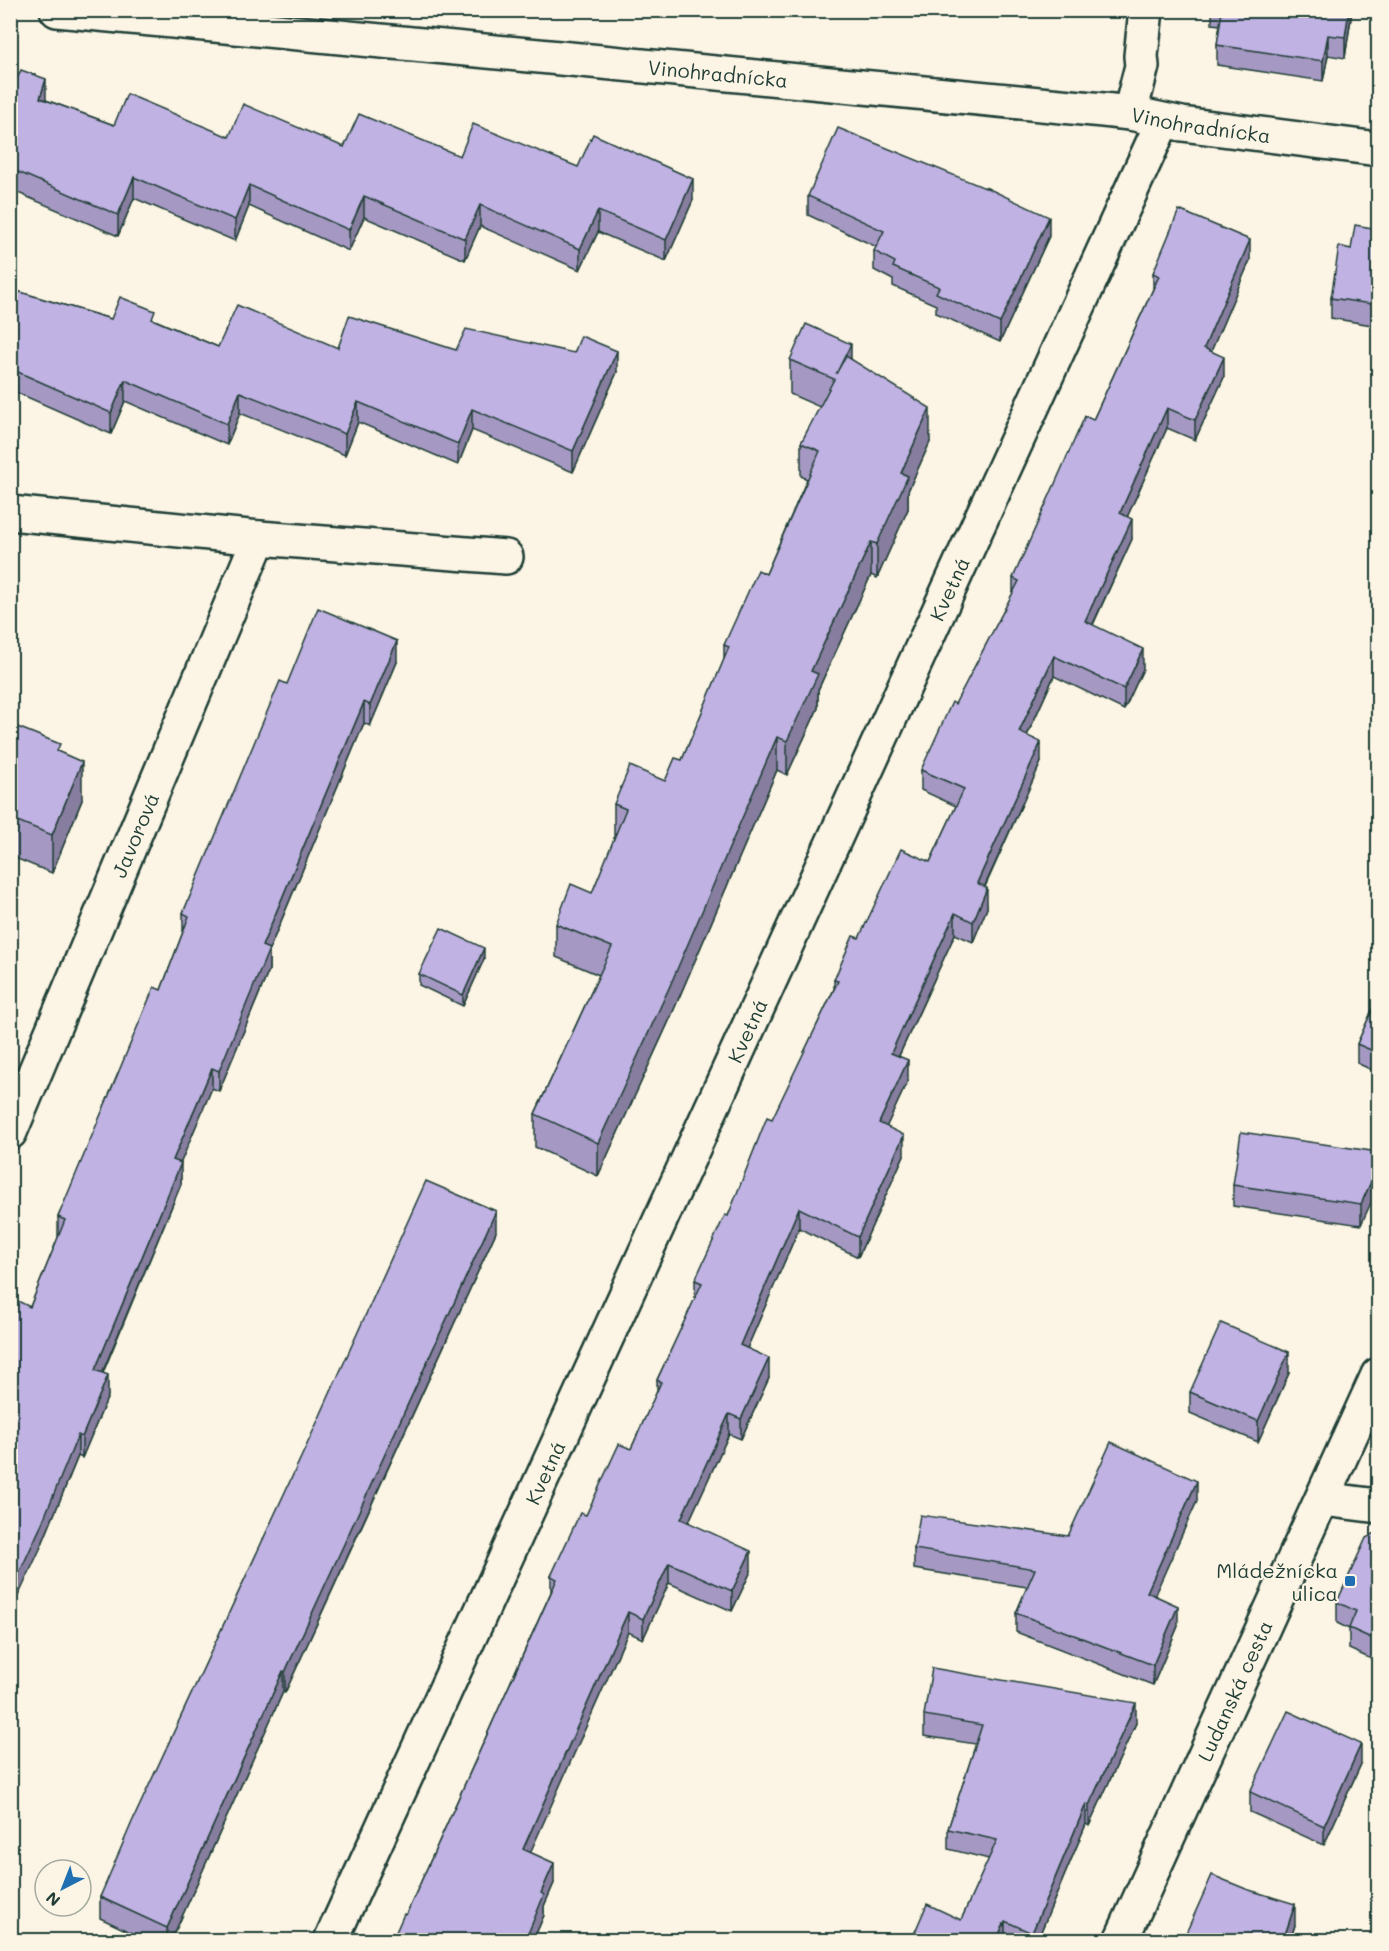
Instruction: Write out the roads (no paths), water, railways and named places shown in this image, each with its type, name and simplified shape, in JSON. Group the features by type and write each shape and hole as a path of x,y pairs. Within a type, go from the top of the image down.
{"street":[{"name":"Vinohradnícka","path":"57,10 1131,113 1163,121 1378,149"},
{"path":"1131,113 1142,66 1146,10"},
{"name":"Kvetná","path":"331,1941 1163,121"},
{"path":"10,513 259,538 506,557"},
{"name":"Javorová","path":"10,1132 259,538"},
{"name":"Ludanská cesta","path":"1120,1941 1378,1374"},
{"path":"1323,1499 1378,1506"}],"place":[{"name":"Mládežnícka ulica","path":"1350,1581"}]}
